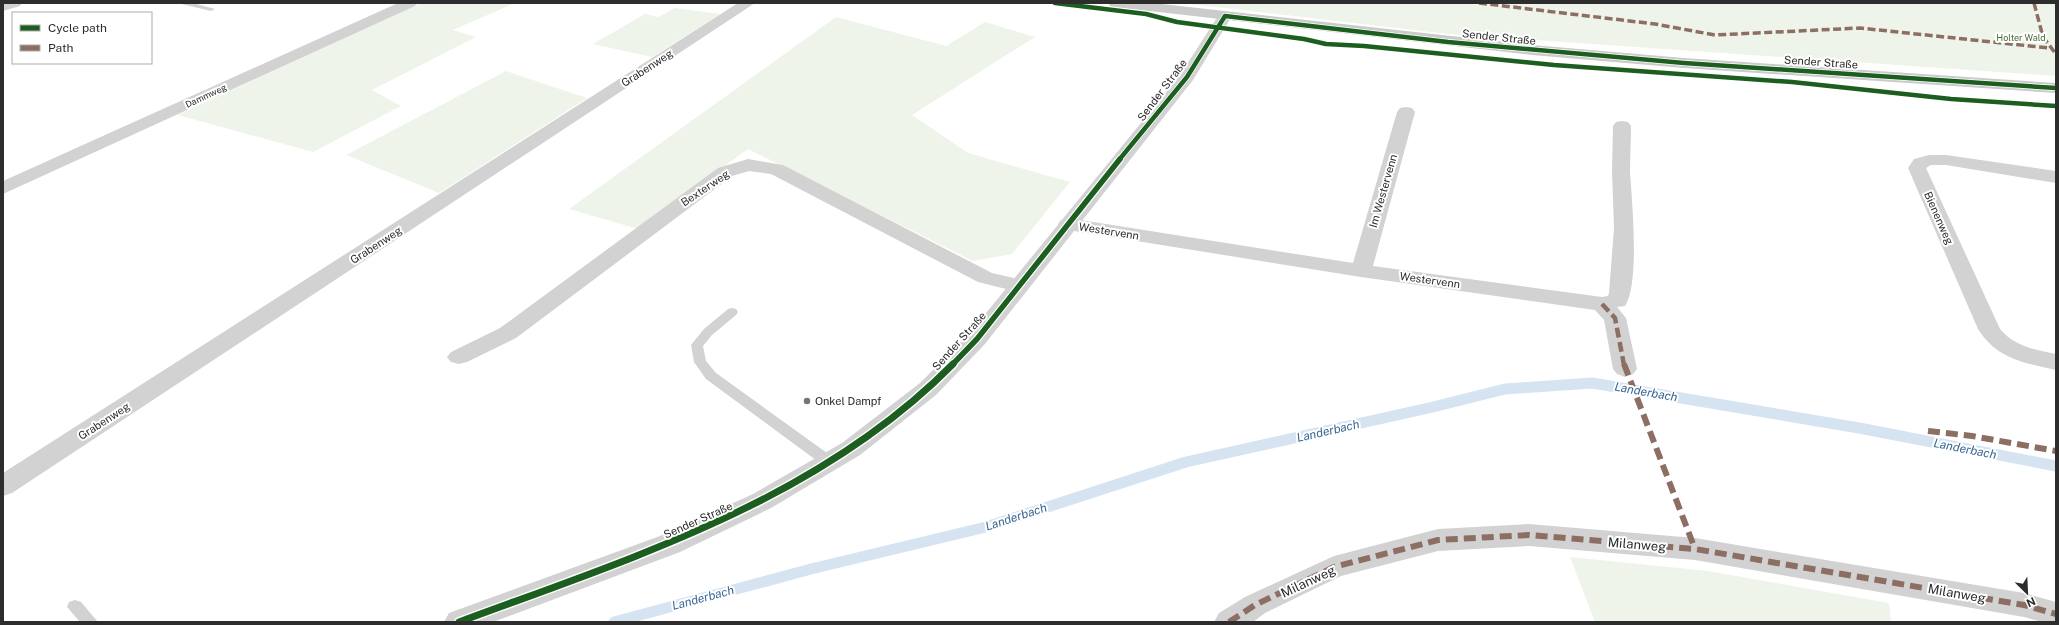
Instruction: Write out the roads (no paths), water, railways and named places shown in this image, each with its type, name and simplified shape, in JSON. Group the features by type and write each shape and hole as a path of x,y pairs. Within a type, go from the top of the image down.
{"main road":[{"path":"1115,3 1225,16"},
{"name":"Sender Straße","path":"1225,16 1464,43 1684,64 2056,88"}],"street":[{"path":"3,7 16,3"},
{"name":"Dammweg","path":"3,188 410,3"},
{"name":"Grabenweg","path":"3,486 748,3"},
{"name":"Sender Straße","path":"459,622 670,544 762,501 851,449 928,389 977,339 1187,77 1225,16"},
{"name":"Im Westervenn","path":"1361,271 1406,112"},
{"path":"1602,304 1617,301 1620,293 1624,228 1621,171 1622,126"},
{"name":"Bienenweg","path":"2056,177 1946,160 1929,160 1920,163 1917,168 1986,323 1997,339 2012,349 2032,357 2056,362"},
{"name":"Bexterweg","path":"459,357 508,333 725,172 748,165 776,169 985,278 1018,286"},
{"name":"Westervenn","path":"1068,224 1361,271 1602,304"},
{"path":"1602,304 1615,318 1625,369"},
{"name":"Milanweg","path":"1229,622 1255,605 1334,567 1438,540 1529,535 1694,549 2024,605 2056,614"}],"lane":[{"path":"181,3 211,9"},
{"path":"732,312 708,332 697,345 700,362 711,376 828,462"},
{"path":"75,607 90,622"}],"waterway":[{"name":"Landerbach","path":"614,622 811,569 986,527 1186,462 1433,407 1505,389 1592,383 1859,428 2056,466"}],"place":[{"name":"Onkel Dampf","path":"807,401"}],"park label":[{"name":"Holter Wald","path":"2021,38"}]}
